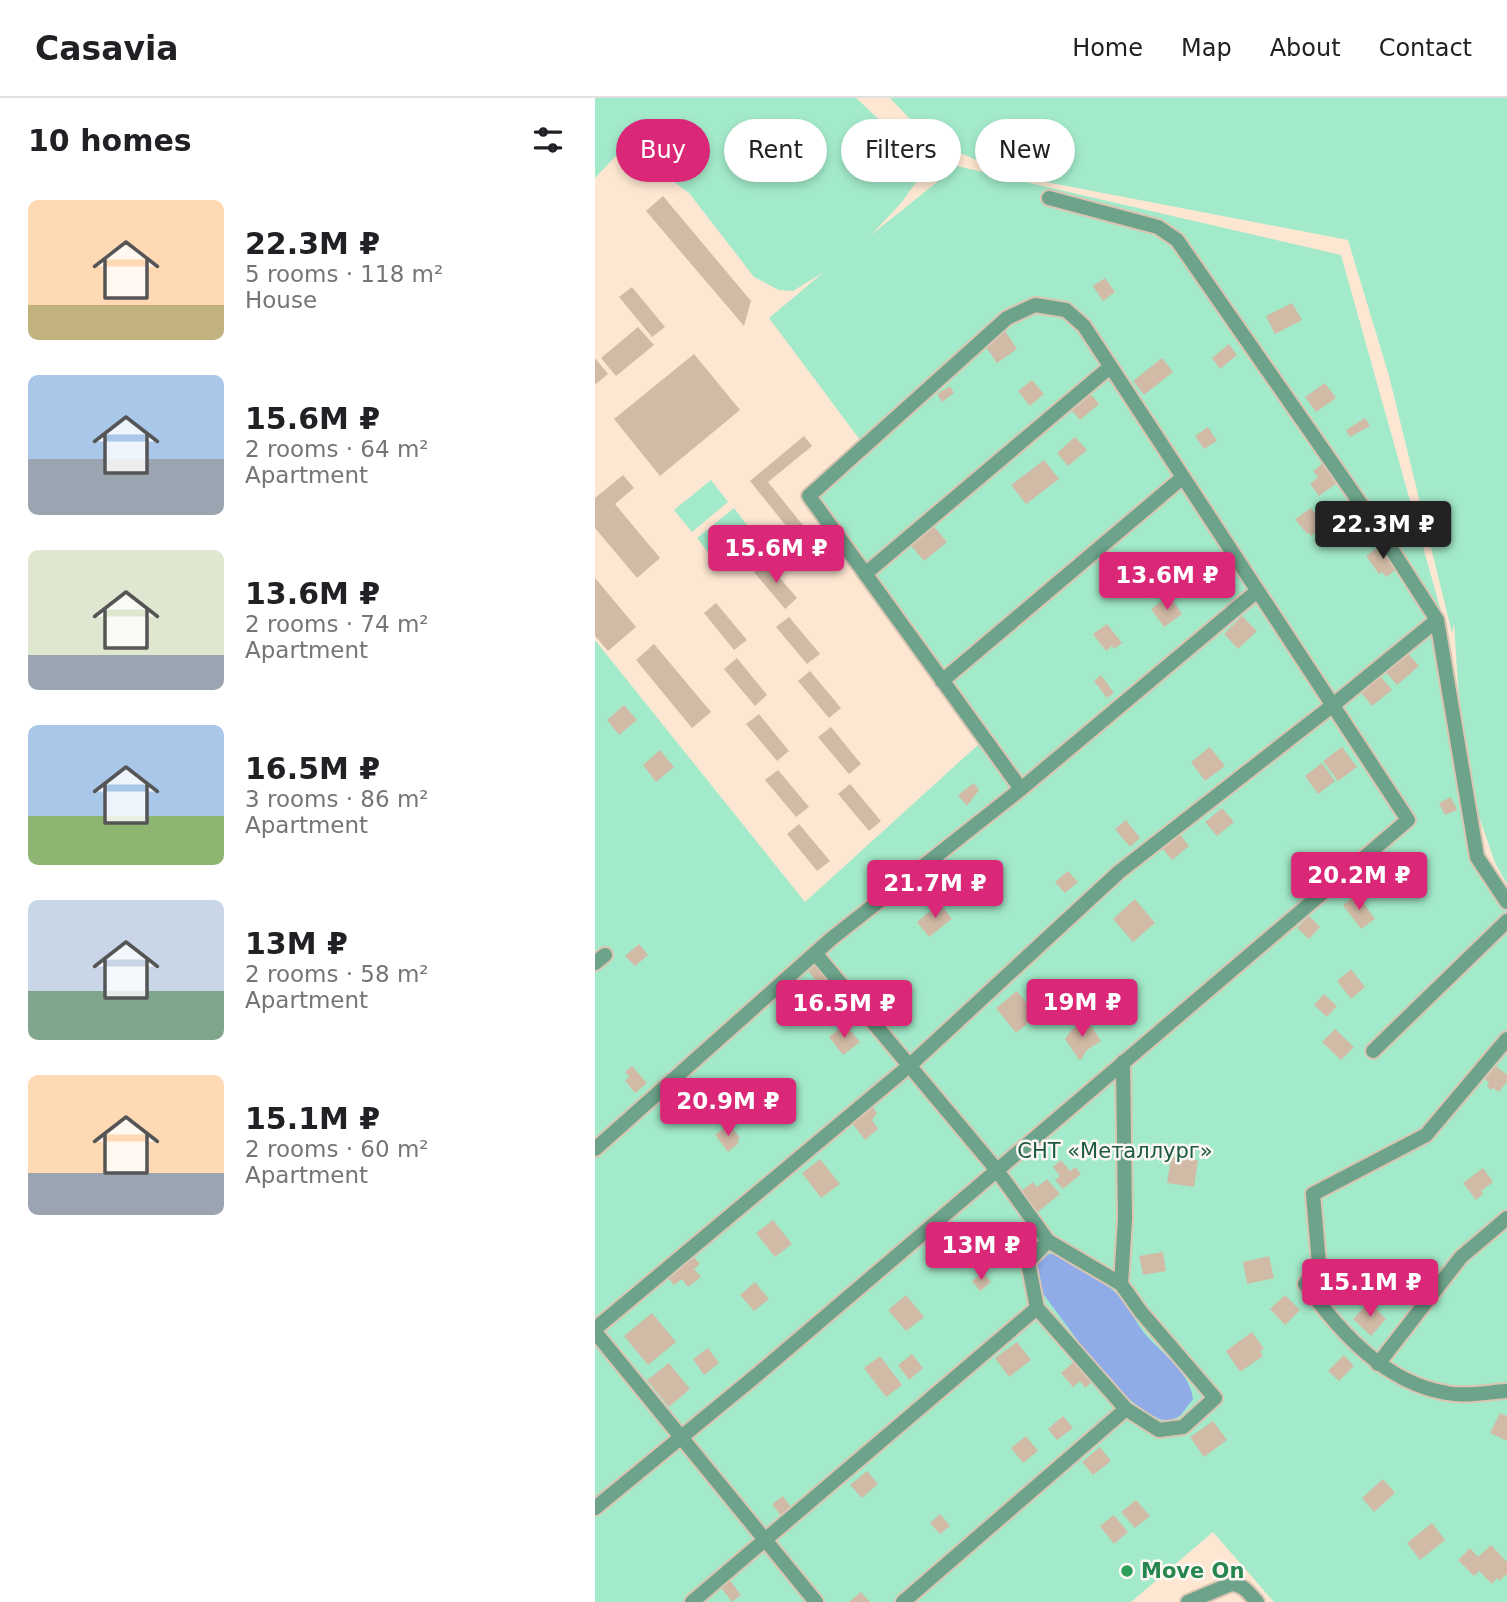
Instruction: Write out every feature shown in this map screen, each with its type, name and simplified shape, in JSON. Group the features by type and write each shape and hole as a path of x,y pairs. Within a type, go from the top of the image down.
{"street":[{"path":"1049,198 1159,227 1177,240 1381,533 1437,620 1476,857 1507,902"},
{"path":"595,1508 1408,820 1084,326 1066,310 1035,305 1007,318 809,496 1021,789"},
{"path":"865,574 1110,368"},
{"path":"943,681 1182,478"},
{"path":"595,1149 815,953 1021,789 1256,592"},
{"path":"816,1602 595,1331 909,1066 1119,872 1437,620"},
{"path":"1373,1051 1507,921"},
{"path":"815,953 996,1169 1048,1241 1121,1284 1141,1312 1215,1398 1184,1427 1159,1430 1126,1409 1037,1308 1028,1262 1048,1241"},
{"path":"1507,1040 1426,1135 1313,1194 1319,1264 1305,1284 1325,1311 1378,1364 1406,1380 1449,1394 1507,1391"},
{"path":"1121,1284 1125,1218 1123,1062"},
{"path":"1378,1364 1461,1257 1507,1217"},
{"path":"692,1602 1037,1308"},
{"path":"903,1602 1126,1409"},
{"path":"1188,1602 1237,1584 1244,1587 1257,1602"}],"green space":[{"name":"СНТ «Металлург»","path":"595,98 856,98 879,119 841,119 841,182 916,182 902,202 871,235 937,182 961,182 961,167 975,170 975,182 1026,182 1341,255 1450,643 1459,700 1454,623 1452,633 1389,376 1348,240 1046,182 1075,182 1075,119 975,119 975,159 961,153 961,119 910,119 890,98 1507,98 1507,884 1495,863 1472,796 1480,855 1507,891 1507,1602 1274,1602 1213,1532 1131,1602 595,1602 595,640 805,902 980,743 799,495 863,444 769,318 824,272 793,291 779,290 754,277 689,193 674,182 710,182 710,119 616,119 616,156 595,178"},
{"path":"711,480 728,502 692,532 674,510"},
{"path":"734,508 751,530 714,560 697,538"}],"water":[{"path":"1059,1252 1089,1271 1117,1294 1145,1334 1187,1380 1193,1399 1180,1416 1162,1420 1147,1413 1110,1384 1038,1287 1035,1267 1046,1255"}],"building":[{"path":"663,196 751,301 744,326 646,211"},
{"path":"1105,278 1115,292 1103,301 1093,286"},
{"path":"632,287 665,327 652,337 619,297"},
{"path":"1292,303 1302,320 1275,334 1266,316"},
{"path":"638,327 654,345 616,376 601,358"},
{"path":"1003,328 1017,349 997,363 983,343"},
{"path":"1229,344 1237,355 1220,369 1212,358"},
{"path":"694,354 740,410 660,476 614,419"},
{"path":"595,358 608,374 596,384 595,383"},
{"path":"1162,358 1173,372 1144,395 1133,381"},
{"path":"1032,380 1044,394 1030,406 1018,391"},
{"path":"1325,383 1336,398 1316,412 1305,397"},
{"path":"950,386 954,393 942,402 937,394"},
{"path":"1089,392 1099,404 1080,420 1070,408"},
{"path":"1365,418 1370,426 1350,437 1346,430"},
{"path":"1208,427 1217,441 1204,449 1195,436"},
{"path":"804,436 812,446 768,482 806,529 795,537 750,481"},
{"path":"1075,437 1087,450 1068,466 1057,453"},
{"path":"1044,460 1059,479 1026,504 1011,485"},
{"path":"1327,460 1333,469 1329,472 1337,483 1319,496 1310,484 1318,477 1313,471"},
{"path":"623,475 634,488 615,504 660,558 637,578 595,528 595,498"},
{"path":"1311,508 1322,523 1322,528 1311,536 1295,519"},
{"path":"932,524 947,542 924,561 908,542"},
{"path":"1382,544 1400,567 1386,577 1382,572 1379,574 1366,556"},
{"path":"766,562 797,598 785,609 754,572"},
{"path":"595,578 636,627 608,651 595,636"},
{"path":"1171,598 1182,614 1164,627 1151,609 1163,600 1165,603"},
{"path":"716,603 747,640 734,650 704,613"},
{"path":"1242,616 1257,631 1238,649 1224,634"},
{"path":"789,617 820,654 807,664 776,627"},
{"path":"1107,624 1122,643 1106,651 1093,634"},
{"path":"654,644 711,712 692,728 636,660"},
{"path":"1405,650 1419,666 1397,685 1383,669"},
{"path":"737,658 767,695 755,706 724,669"},
{"path":"810,671 841,708 829,718 798,681"},
{"path":"1378,673 1392,690 1372,706 1358,689"},
{"path":"1101,675 1114,693 1107,698 1094,681"},
{"path":"624,705 637,720 619,735 607,720"},
{"path":"759,714 789,751 777,761 746,724"},
{"path":"831,727 861,764 849,774 818,737"},
{"path":"1210,747 1225,766 1205,781 1191,762"},
{"path":"1342,747 1357,767 1338,781 1323,761"},
{"path":"660,750 674,767 656,782 643,765"},
{"path":"1322,763 1335,781 1318,794 1305,776"},
{"path":"778,770 809,807 796,817 765,780"},
{"path":"974,783 979,790 967,806 958,795"},
{"path":"850,784 881,821 869,831 838,794"},
{"path":"1451,797 1457,810 1445,815 1439,803"},
{"path":"1222,808 1234,822 1217,836 1205,822"},
{"path":"1126,820 1140,838 1130,847 1115,829"},
{"path":"799,824 830,861 817,871 787,834"},
{"path":"1179,833 1189,846 1172,860 1162,848"},
{"path":"1381,849 1398,870 1383,882 1366,861"},
{"path":"1365,866 1374,877 1363,886 1355,875"},
{"path":"1068,871 1078,882 1065,893 1055,882"},
{"path":"1357,894 1375,919 1361,929 1343,905"},
{"path":"1135,899 1155,923 1133,942 1113,919"},
{"path":"940,903 952,919 929,937 917,922"},
{"path":"1309,916 1320,927 1309,939 1297,928"},
{"path":"639,944 648,955 635,966 625,956"},
{"path":"818,963 830,976 820,985 808,971"},
{"path":"1351,969 1365,987 1351,999 1337,981"},
{"path":"1017,991 1037,1016 1016,1033 996,1008"},
{"path":"1324,994 1337,1006 1327,1017 1314,1005"},
{"path":"1087,1020 1101,1041 1087,1050 1080,1061 1065,1039 1072,1029"},
{"path":"845,1024 860,1042 843,1055 829,1037"},
{"path":"1335,1029 1354,1047 1341,1060 1322,1042"},
{"path":"632,1066 647,1083 635,1093 625,1081 629,1077 625,1072"},
{"path":"1496,1066 1507,1075 1507,1082 1499,1092 1493,1088 1491,1090 1485,1079"},
{"path":"698,1083 716,1105 699,1118 682,1097"},
{"path":"872,1106 877,1113 872,1120 878,1129 865,1140 849,1119"},
{"path":"729,1124 740,1138 737,1141 739,1143 728,1152 715,1135"},
{"path":"1171,1157 1198,1160 1194,1187 1167,1183"},
{"path":"820,1159 840,1184 821,1198 802,1173"},
{"path":"1061,1160 1070,1171 1075,1167 1081,1174 1063,1189 1055,1180 1060,1176 1053,1167"},
{"path":"1483,1168 1493,1182 1481,1191 1483,1194 1476,1200 1463,1183"},
{"path":"1047,1179 1060,1194 1035,1214 1018,1193 1033,1182 1037,1187"},
{"path":"773,1220 792,1244 775,1257 756,1233"},
{"path":"1163,1252 1166,1271 1143,1275 1139,1256"},
{"path":"692,1255 700,1264 694,1269 701,1277 688,1287 682,1279 674,1285 666,1276"},
{"path":"1269,1256 1274,1278 1247,1284 1243,1262"},
{"path":"983,1272 991,1282 980,1291 972,1281"},
{"path":"755,1282 769,1299 754,1311 740,1295"},
{"path":"906,1295 924,1317 906,1331 888,1310"},
{"path":"1285,1295 1300,1310 1285,1325 1270,1309"},
{"path":"1369,1302 1386,1319 1371,1336 1353,1319"},
{"path":"652,1313 676,1342 648,1365 624,1336"},
{"path":"1252,1332 1264,1349 1260,1351 1263,1356 1240,1372 1226,1351"},
{"path":"1017,1342 1031,1360 1009,1377 995,1358"},
{"path":"708,1348 719,1363 704,1375 693,1359"},
{"path":"912,1354 923,1368 909,1380 898,1365"},
{"path":"1344,1355 1354,1366 1339,1381 1328,1371"},
{"path":"880,1356 902,1385 886,1397 864,1368"},
{"path":"1077,1359 1095,1379 1085,1388 1080,1381 1073,1387 1061,1373"},
{"path":"669,1363 690,1389 669,1407 647,1380"},
{"path":"1500,1413 1507,1416 1507,1441 1490,1433"},
{"path":"1063,1416 1073,1428 1057,1440 1048,1429"},
{"path":"1213,1421 1227,1440 1204,1457 1190,1437"},
{"path":"1026,1436 1038,1451 1023,1463 1011,1448"},
{"path":"1100,1447 1111,1461 1093,1475 1082,1462"},
{"path":"867,1471 878,1484 862,1498 850,1485"},
{"path":"1383,1479 1395,1493 1374,1512 1362,1498"},
{"path":"783,1496 792,1509 781,1516 772,1504"},
{"path":"1136,1500 1150,1516 1135,1528 1121,1512"},
{"path":"940,1514 950,1526 940,1534 930,1523"},
{"path":"1114,1515 1128,1532 1114,1544 1100,1526"},
{"path":"1432,1523 1445,1540 1420,1560 1407,1543"},
{"path":"1491,1545 1507,1562 1507,1574 1499,1581 1497,1578 1492,1584 1479,1571 1474,1576 1458,1560 1470,1548 1478,1557"},
{"path":"729,1579 741,1595 732,1602 720,1586"},
{"path":"861,1592 870,1602 849,1602"}],"place":[{"name":"Move On","path":"1127,1571"}]}
